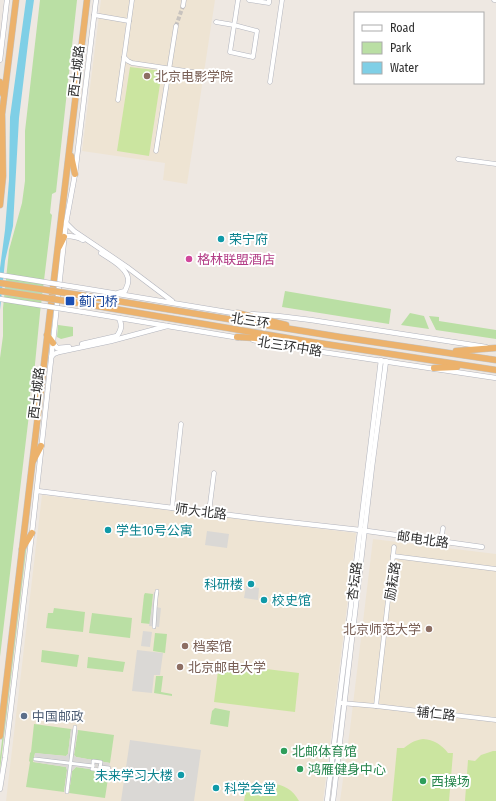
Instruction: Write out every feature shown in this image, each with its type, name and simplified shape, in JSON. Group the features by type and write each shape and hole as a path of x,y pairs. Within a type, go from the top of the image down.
{"highway":[{"name":"西土城路","path":"0,736 46,334 70,151 87,0"},
{"path":"0,205 3,176 1,116 16,2"},
{"path":"0,82 4,99"},
{"path":"70,151 75,174"},
{"path":"62,213 66,223"},
{"path":"57,252 64,237"},
{"name":"北三环","path":"0,283 340,337 496,360"},
{"name":"北三环","path":"0,291 305,341 496,370"},
{"path":"237,313 340,337"},
{"path":"46,334 53,343"},
{"path":"237,337 305,341"},
{"path":"445,352 496,348"},
{"path":"434,368 469,366"},
{"path":"32,464 41,446"},
{"path":"21,552 32,533"}],"street":[{"path":"0,60 7,0"},
{"name":"西土城路","path":"0,789 37,491 64,237 75,174 96,0"},
{"path":"118,100 132,0"},
{"path":"183,6 184,0"},
{"path":"216,22 234,25 257,31 253,56 230,52 234,25 238,0"},
{"path":"249,0 269,4 270,0"},
{"path":"270,82 282,0"},
{"path":"94,15 129,21"},
{"path":"156,151 176,26"},
{"path":"124,57 132,63 199,73"},
{"path":"458,159 496,164"},
{"path":"66,223 74,231 127,267 174,302"},
{"path":"64,237 68,236 80,238 123,268 128,276 128,283 125,291 118,294"},
{"name":"北三环中路","path":"0,275 237,313 305,319 496,348"},
{"name":"北三环中路","path":"0,299 237,337 282,346 496,378"},
{"path":"53,343 57,348 67,347 117,336 122,328 122,323 119,318"},
{"path":"51,357 59,352 111,341 169,326"},
{"name":"杏坛路","path":"332,801 380,360"},
{"name":"杏坛路","path":"362,530 386,361"},
{"path":"172,508 181,424"},
{"path":"209,512 214,473"},
{"name":"师大北路","path":"37,491 362,530"},
{"path":"441,541 443,528"},
{"name":"邮电北路","path":"362,530 482,547"},
{"path":"393,556 394,547"},
{"name":"励耘路","path":"376,706 393,556 496,569"},
{"path":"154,627 156,613 153,609 157,591"},
{"name":"杏坛路","path":"327,801 342,703"},
{"name":"辅仁路","path":"342,703 496,720"},
{"path":"66,792 75,727"},
{"path":"35,759 93,766 92,769 100,770 100,767 109,768"}],"shaded area":[{"name":"北京电影学院","path":"101,0 215,0 187,184 163,180 165,163 82,151"},
{"name":"北京邮电大学","path":"42,495 356,533 323,801 6,801"},
{"path":"207,531 229,534 227,548 205,545"},
{"name":"北京师范大学","path":"373,539 496,554 496,801 340,801"},
{"path":"246,586 259,588 258,600 244,598"},
{"path":"154,592 159,592 156,607 161,608 159,627 149,626"},
{"path":"143,631 152,632 150,647 141,646"},
{"path":"137,650 163,653 160,675 154,675 152,693 132,691"},
{"path":"71,729 78,730 74,755 76,757 110,763 109,772 76,767 72,771 69,793 64,792 67,770 66,767 34,762 35,753 66,756 68,754"},
{"path":"130,740 201,750 194,801 121,801"}],"green space":[{"path":"40,0 77,0 56,192 52,194 50,213 52,215 0,657 0,358 3,336 3,308 9,250 22,203 25,181 25,131"},
{"path":"130,67 162,71 149,156 117,151"},
{"path":"285,291 391,309 389,324 282,307"},
{"path":"410,313 424,316 429,329 401,325"},
{"path":"429,316 439,317 439,321 496,330 496,339 436,330"},
{"path":"58,325 73,327 73,336 61,339 57,337"},
{"path":"27,545 0,770 0,757 25,548"},
{"path":"145,593 153,594 150,624 141,623"},
{"path":"54,608 85,612 83,632 46,628 48,613 53,613"},
{"path":"92,613 132,618 130,638 89,633"},
{"path":"155,633 167,634 165,653 153,651"},
{"path":"42,650 79,655 77,667 41,662"},
{"path":"88,657 125,662 123,672 87,668"},
{"path":"219,663 299,673 295,712 214,702"},
{"path":"156,676 163,676 161,692 172,694 172,696 154,693"},
{"path":"215,708 230,711 228,727 210,724 212,711"},
{"path":"34,724 71,729 68,754 66,756 35,753 33,762 66,767 67,770 64,792 26,787"},
{"path":"78,730 114,735 110,763 76,757 74,755"},
{"name":"西操场","path":"423,739 434,741 443,747 448,753 453,753 449,801 392,801 397,748 404,748 413,742"},
{"path":"496,751 496,801 465,801 468,760 475,761 481,755"},
{"path":"76,767 109,772 105,798 69,793 72,771"},
{"path":"268,784 282,786 290,790 299,801 244,801 246,790 252,791"}],"water":[{"path":"26,0 34,0 19,118 13,226 5,261 0,310 0,268 9,180 10,117"}],"tunnel":[{"path":"176,26 183,6"}],"place":[{"name":"北京电影学院","path":"147,76"},
{"name":"荣宁府","path":"221,239"},
{"name":"格林联盟酒店","path":"189,259"},
{"name":"蓟门桥","path":"70,301"},
{"name":"学生10号公寓","path":"108,530"},
{"name":"科研楼","path":"251,584"},
{"name":"校史馆","path":"264,600"},
{"name":"北京师范大学","path":"429,629"},
{"name":"档案馆","path":"185,646"},
{"name":"北京邮电大学","path":"180,667"},
{"name":"中国邮政","path":"24,716"},
{"name":"北邮体育馆","path":"284,751"},
{"name":"鸿雁健身中心","path":"300,769"},
{"name":"未来学习大楼","path":"181,775"},
{"name":"西操场","path":"423,781"},
{"name":"科学会堂","path":"216,788"}]}
